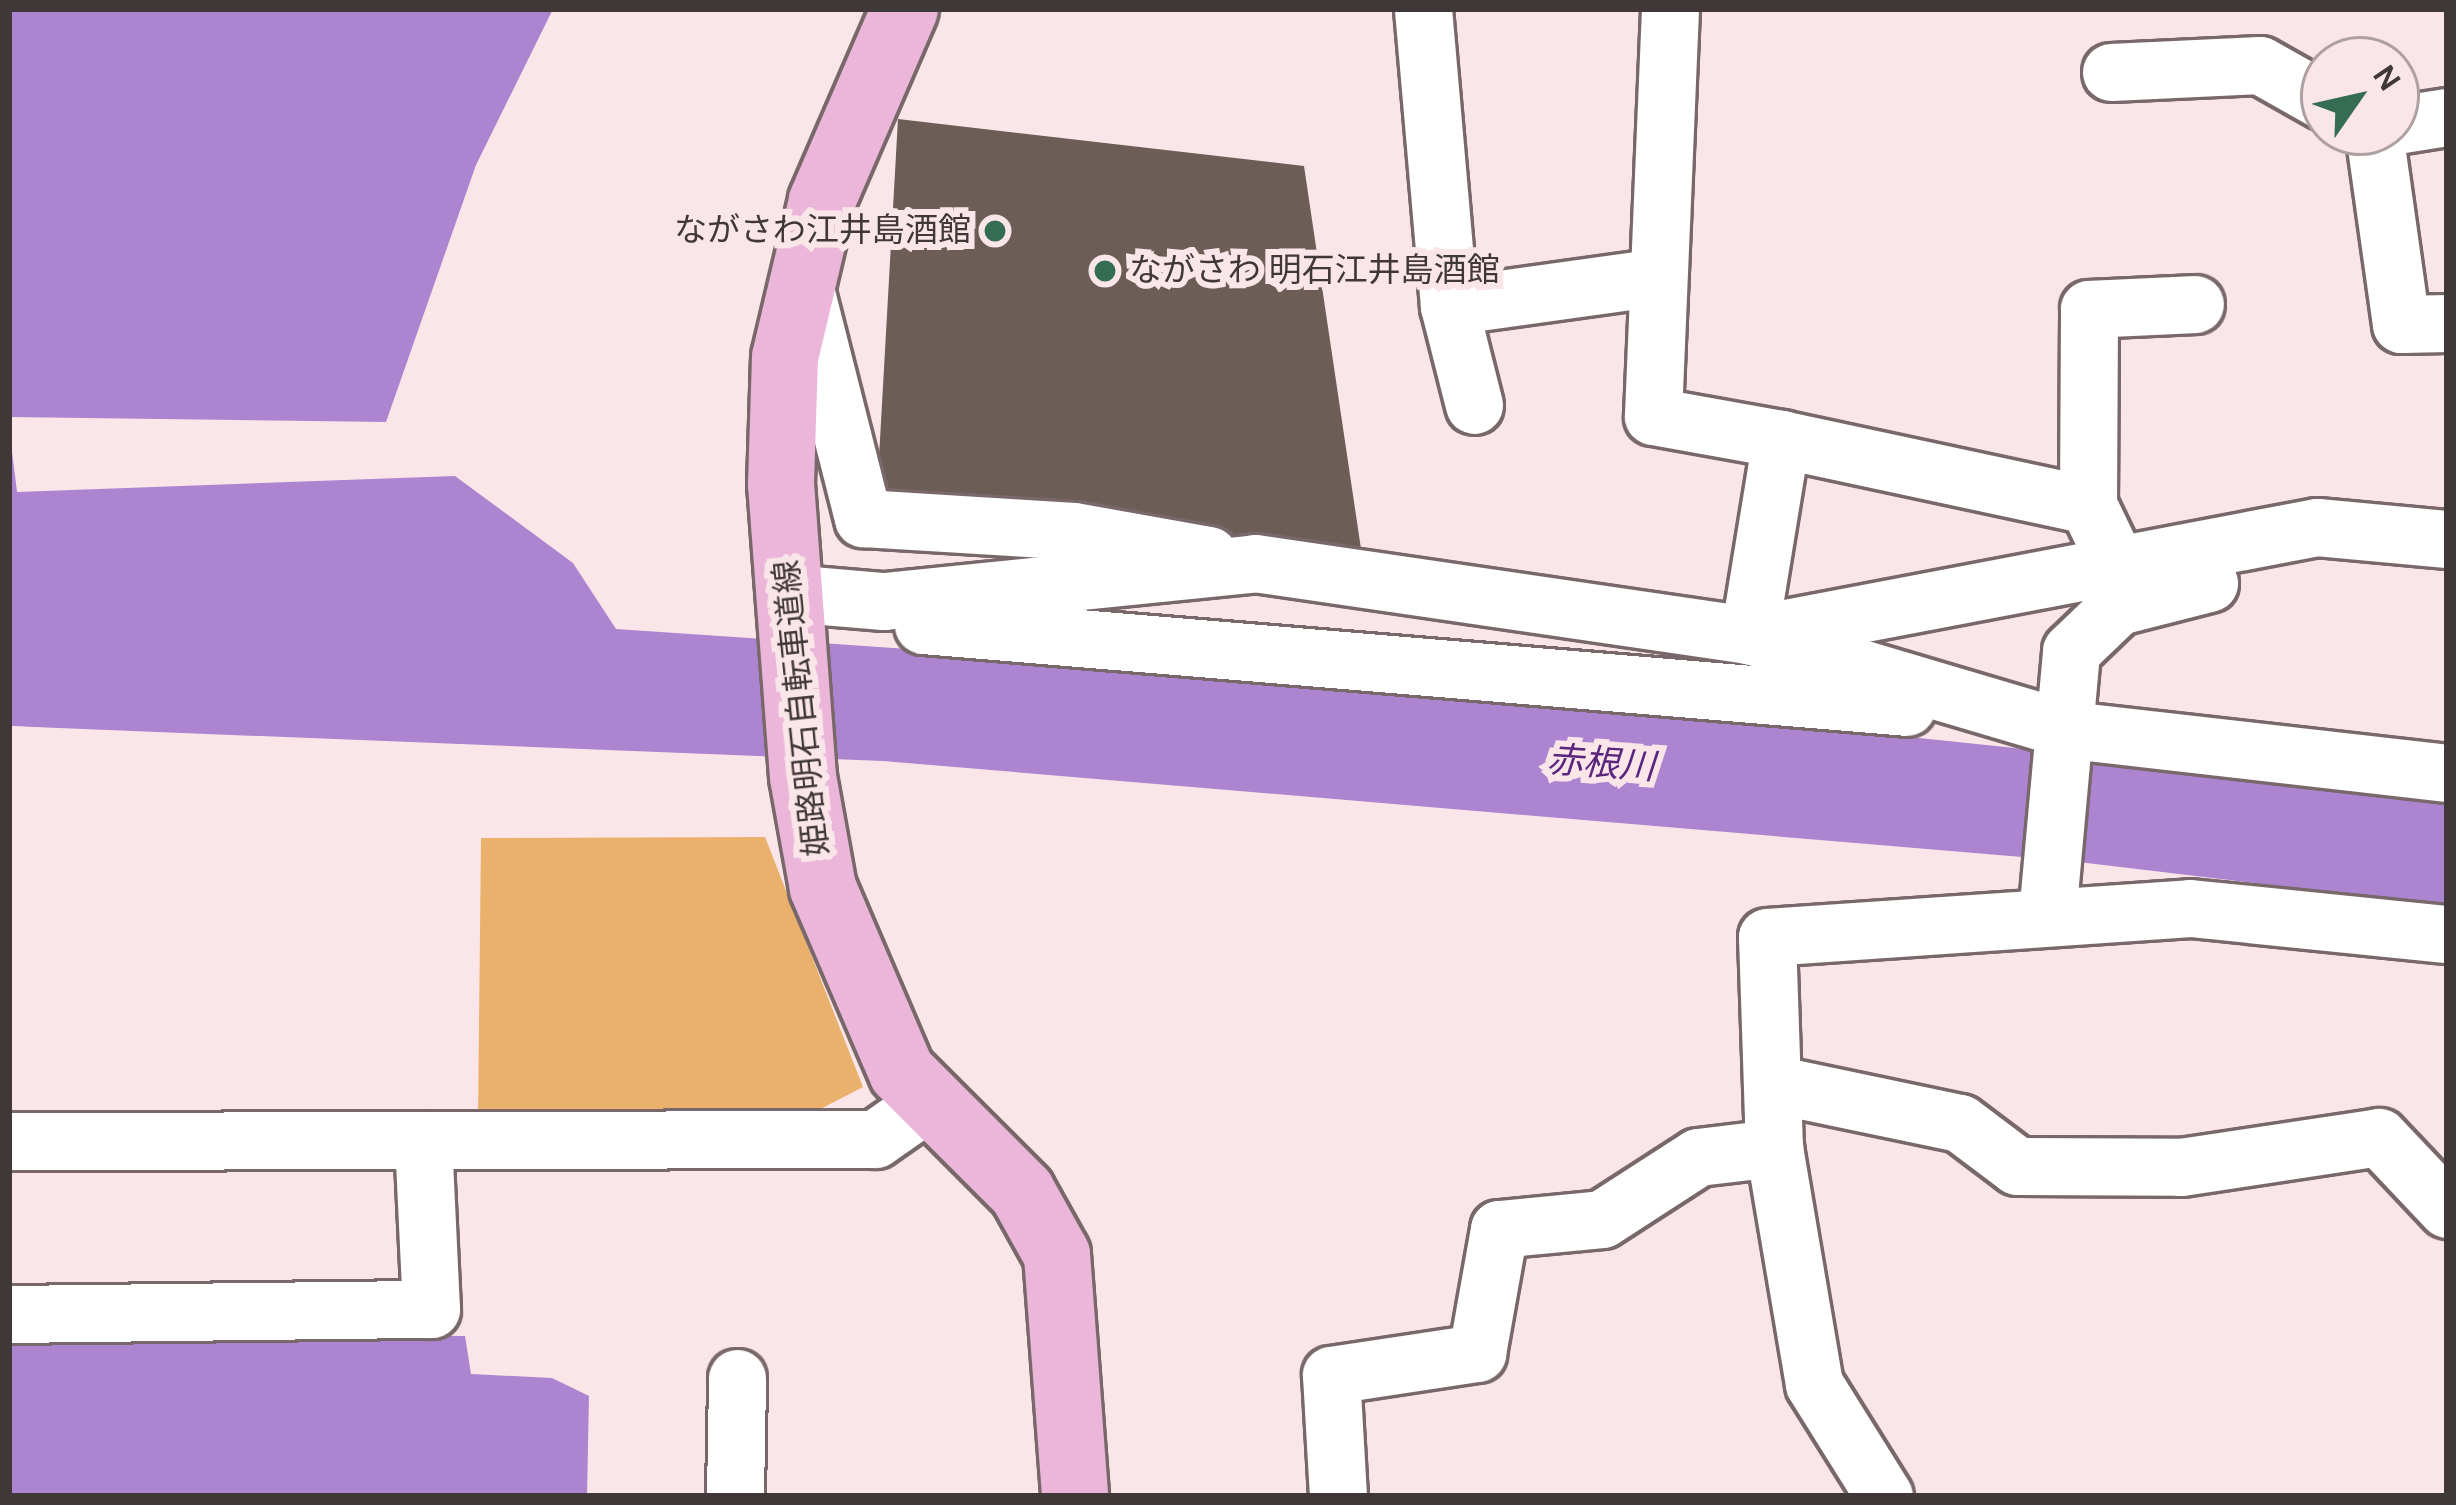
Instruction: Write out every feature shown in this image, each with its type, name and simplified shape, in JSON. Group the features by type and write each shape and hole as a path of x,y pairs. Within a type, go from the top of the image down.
{"main road":[{"name":"姫路明石自転車道線","path":"905,9 800,270 781,428 803,777 854,980 928,1102 1022,1192 1057,1255 1075,1496"}],"street":[{"path":"1423,9 1449,306 1474,405"},
{"path":"1670,9 1653,416 2088,506"},
{"path":"2111,72 2260,65 2300,88"},
{"path":"2377,156 2401,324 2447,323"},
{"path":"800,270 863,518 1074,531 1255,563 1749,635 2050,724"},
{"path":"1449,306 1657,277"},
{"path":"2117,565 2088,506 2089,309 2195,304"},
{"path":"1749,635 1781,439"},
{"path":"1749,635 2317,527 2447,538"},
{"path":"2048,916 2050,724 2071,651 2118,606 2266,568 2317,527"},
{"path":"789,609 1255,563"},
{"path":"884,601 924,626 1244,644 2050,724 2447,773"},
{"path":"1884,1496 1814,1384 1774,1148 1767,937 2190,908 2447,934"},
{"path":"1773,1084 1960,1123 2017,1166 2181,1167 2379,1137 2447,1210"},
{"path":"9,1141 875,1138 928,1102"},
{"path":"9,1314 431,1309 423,1140"},
{"path":"1338,1496 1331,1375 1477,1353 1499,1229 1602,1219 1698,1156 1774,1148"},
{"path":"735,1496 736,1378"}],"shaded area":[{"path":"765,837 863,1087 807,1116 478,1120 481,838"}],"water":[{"path":"9,9 553,9 476,165 386,422 9,417"},
{"name":"赤根川","path":"9,427 17,492 455,476 573,563 616,629 1363,680 2447,793 2447,906 2070,861 883,761 9,726"},
{"path":"9,1334 465,1336 471,1374 552,1378 589,1396 587,1496 9,1496"}],"pier":[{"path":"9,726 244,738 243,744 9,732"}],"building":[{"name":"ながさわ 明石江井島酒館","path":"898,119 1304,166 1364,569 877,493"}],"place":[{"name":"ながさわ江井島酒館","path":"995,231"},
{"name":"ながさわ 明石江井島酒館","path":"1105,271"}]}
